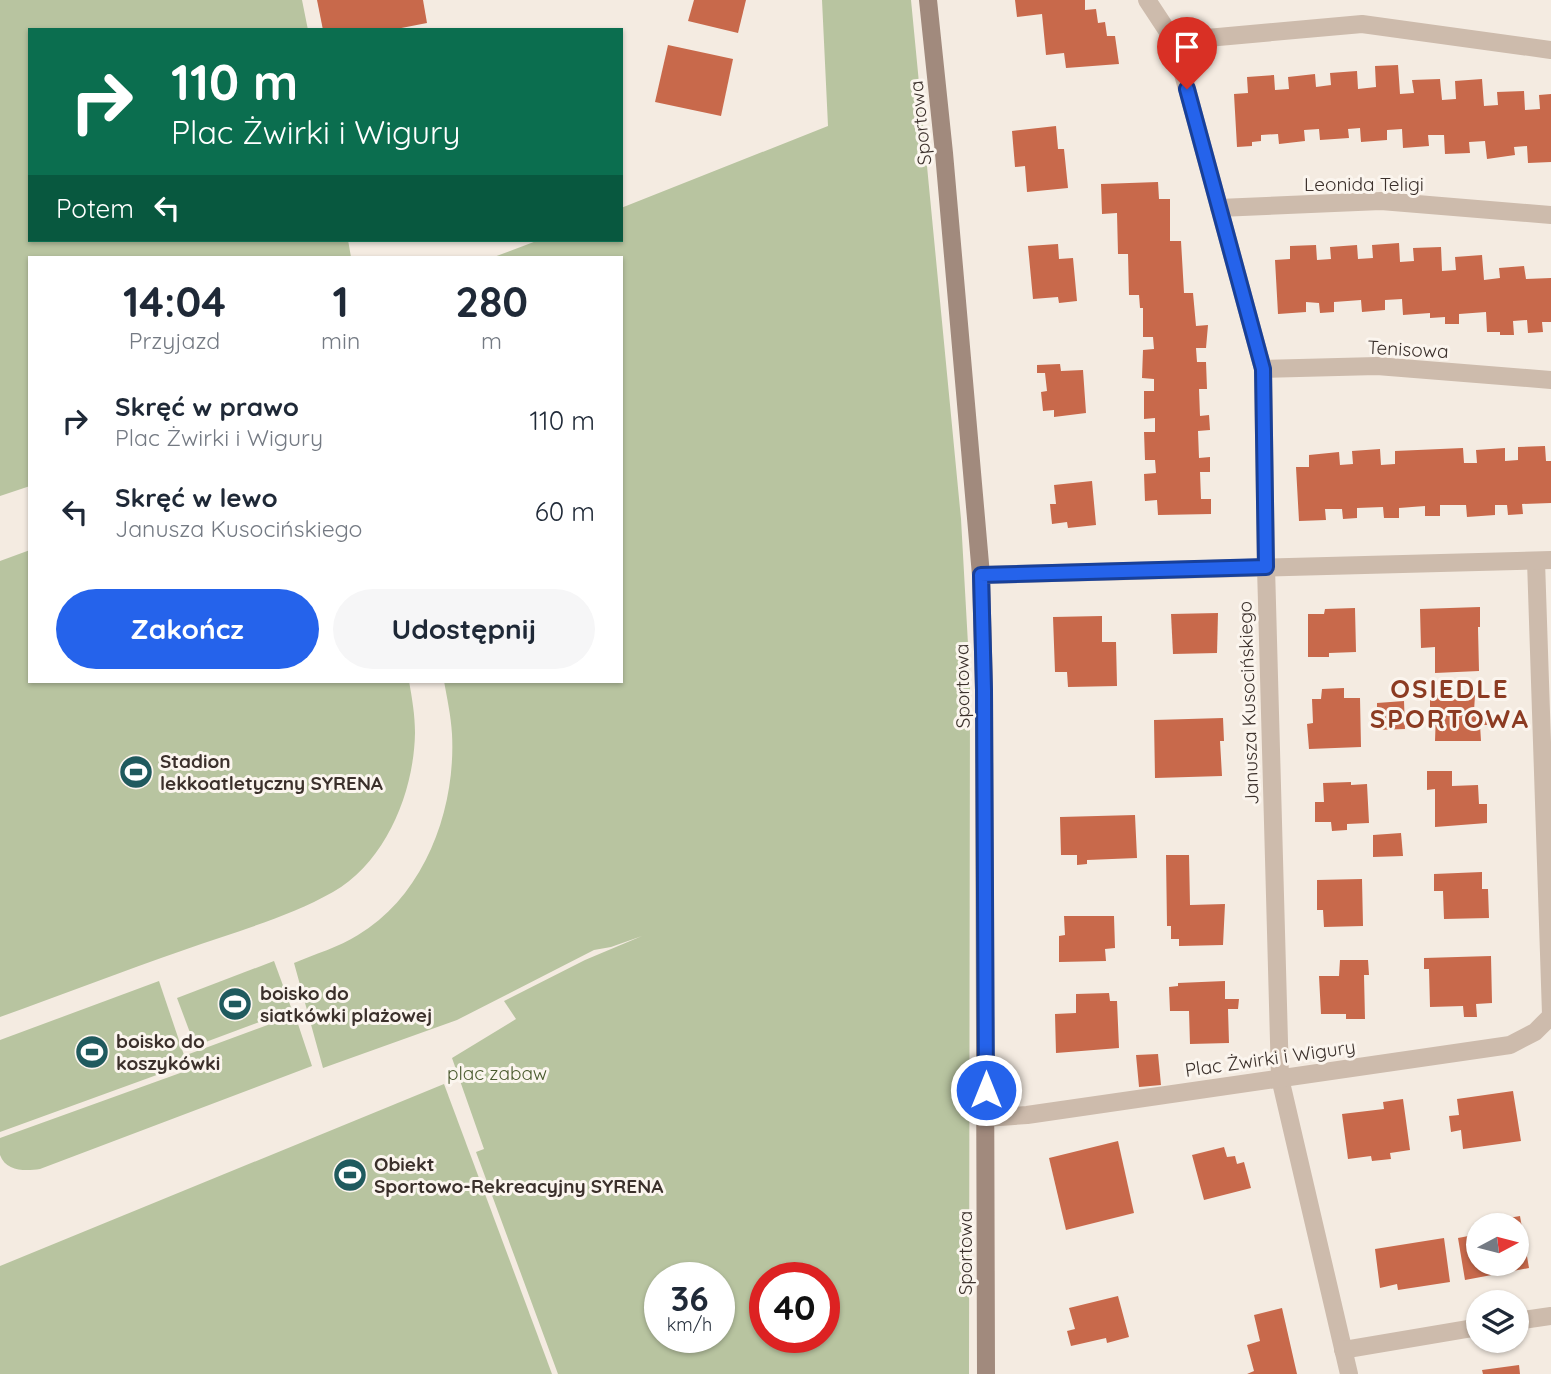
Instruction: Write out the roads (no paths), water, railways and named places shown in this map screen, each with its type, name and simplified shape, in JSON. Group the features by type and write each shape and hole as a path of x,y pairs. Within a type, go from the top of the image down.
{"street":[{"name":"Sportowa","path":"928,0 981,575 984,690 986,1374"},
{"name":"Janusza Kusocińskiego","path":"1147,0 1174,41 1263,369 1280,1077 1349,1374"},
{"path":"1174,41 1362,24 1551,50"},
{"name":"Leonida Teligi","path":"1219,208 1381,201 1551,215"},
{"name":"Tenisowa","path":"1263,369 1377,366 1551,380"},
{"name":"Plac Żwirki i Wigury","path":"981,575 1544,561 1551,1015 1535,1032 1510,1045 1027,1115 986,1118"},
{"path":"1529,1319 1551,1315"},
{"path":"1343,1350 1466,1329"}],"place":[{"name":"Stadion lekkoatletyczny SYRENA","path":"136,772"},
{"name":"boisko do siatkówki plażowej","path":"235,1004"},
{"name":"boisko do koszykówki","path":"92,1052"},
{"name":"Obiekt Sportowo-Rekreacyjny SYRENA","path":"350,1175"}],"district":[{"name":"OSIEDLE SPORTOWA","path":"1450,703"}],"park label":[{"name":"plac zabaw","path":"497,1073"}]}
